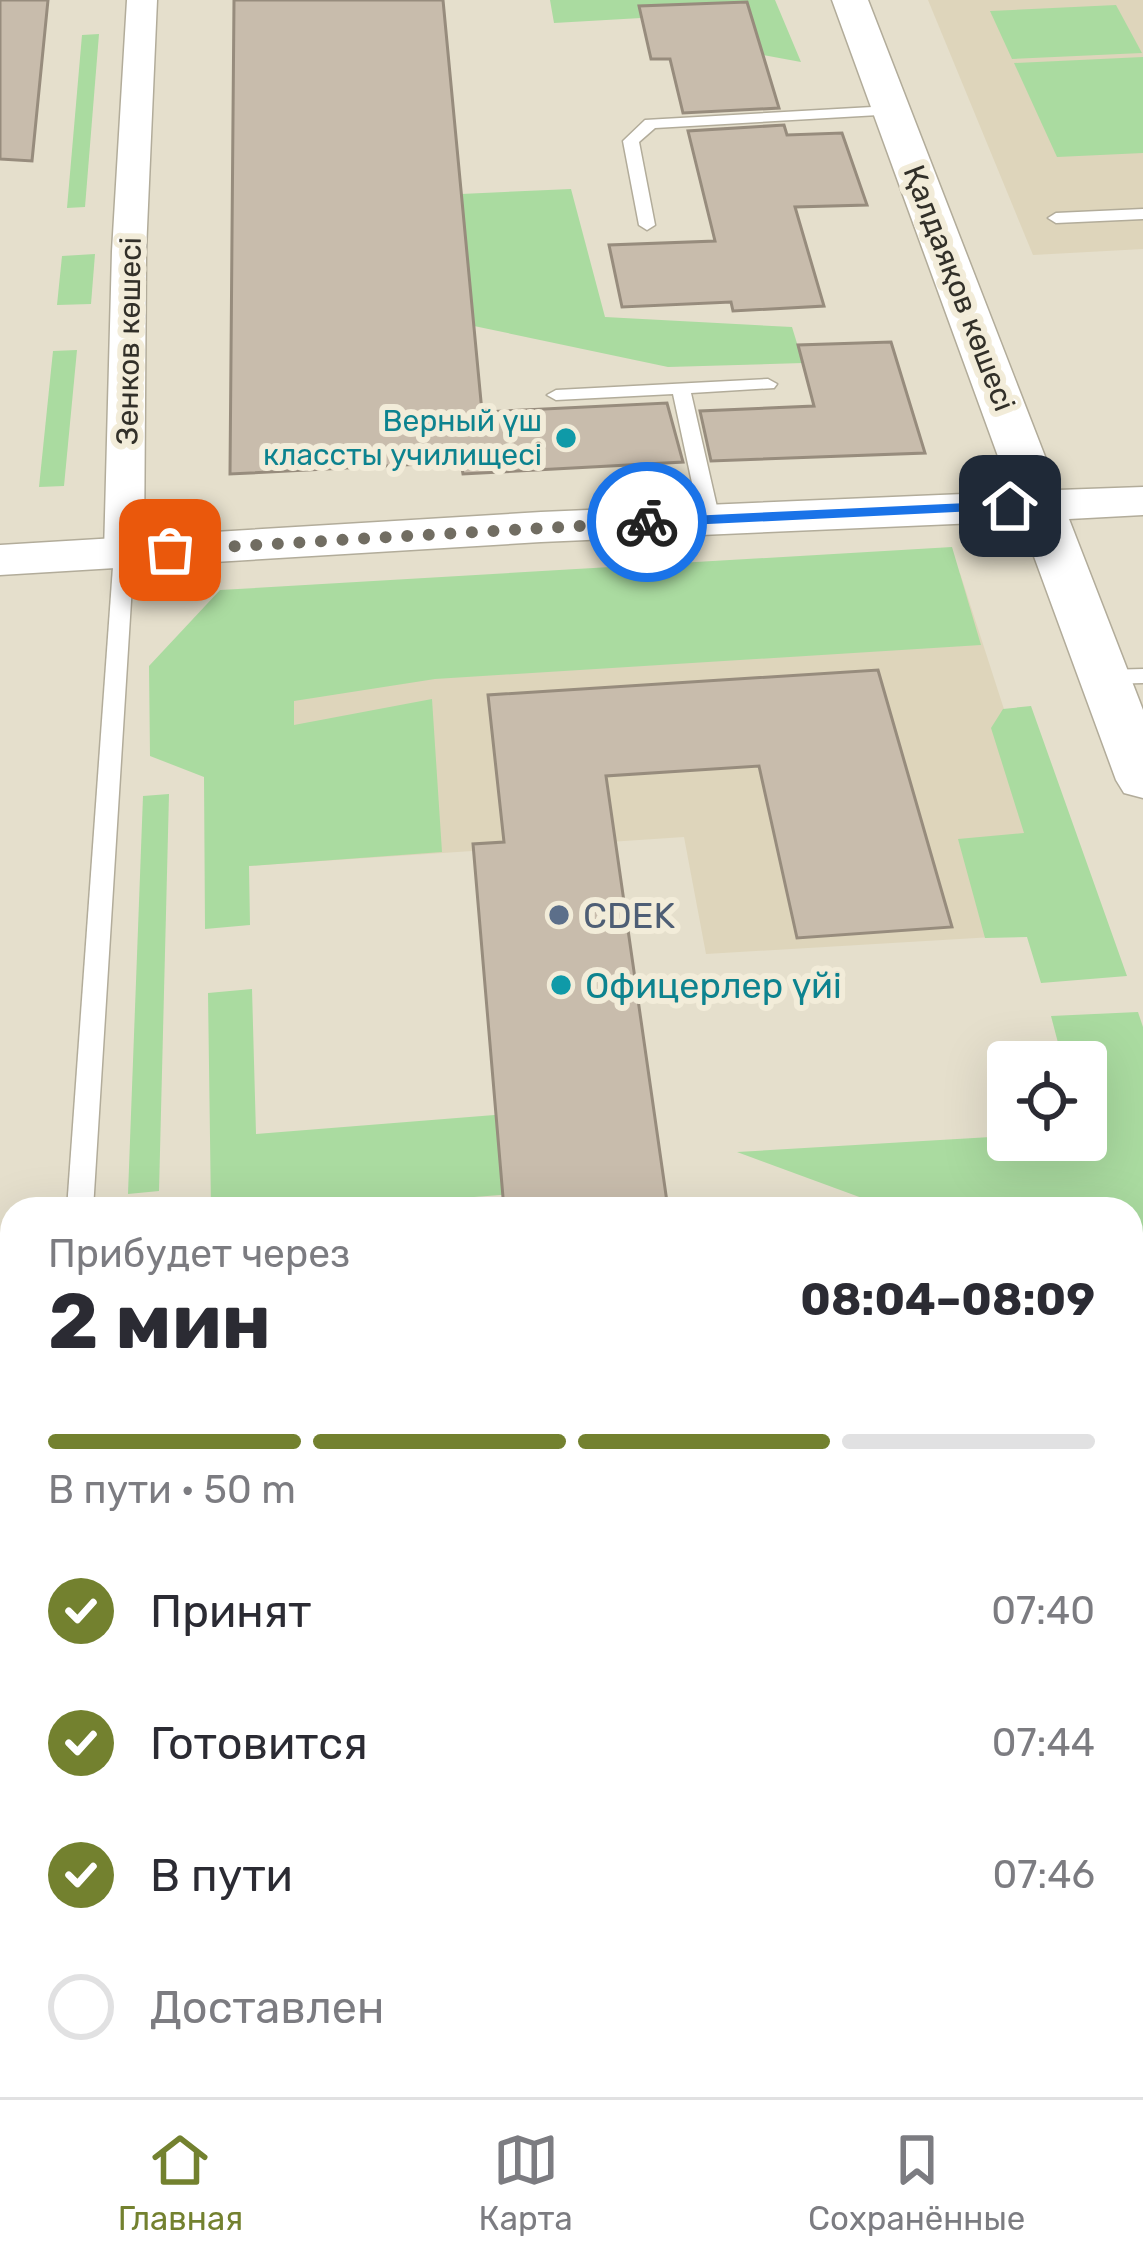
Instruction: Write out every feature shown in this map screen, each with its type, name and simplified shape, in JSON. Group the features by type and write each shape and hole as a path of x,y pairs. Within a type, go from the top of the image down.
{"street":[{"name":"Зенков көшесі","path":"124,553 129,251 142,0"},
{"name":"Қалдаяқов көшесі","path":"850,0 1042,505 1124,677 1143,780"},
{"path":"0,560 1143,501"}],"lane":[{"path":"647,225 631,141 651,123 890,111"},
{"path":"1056,218 1143,214"},
{"path":"556,395 768,384"},
{"path":"680,389 710,520"},
{"name":"Зенков көшесі","path":"81,1197 124,553"}],"shaded area":[{"path":"928,0 1143,0 1143,249 1033,255"},
{"path":"960,573 1076,932 706,954 684,837 248,866 250,615"}],"green space":[{"path":"550,0 775,0 801,62 763,55 747,2 640,6 641,18 554,23"},
{"path":"1116,5 1142,53 1012,59 990,11"},
{"path":"99,34 85,207 67,208 82,35"},
{"path":"1143,57 1143,153 1057,157 1014,63"},
{"path":"571,189 605,317 792,327 803,363 668,367 474,326 461,194"},
{"path":"95,254 91,304 57,305 62,256"},
{"path":"77,350 64,486 39,487 53,351"},
{"path":"952,547 981,645 435,679 294,701 294,725 432,699 442,852 249,866 250,925 205,929 204,777 150,756 149,666 220,590"},
{"path":"1031,706 1127,976 1041,983 1027,937 985,938 958,839 1024,833 991,728 1003,709"},
{"path":"169,794 159,1191 128,1194 143,796"},
{"path":"252,989 256,1134 507,1114 514,1194 211,1197 208,993"},
{"path":"1138,1012 1143,1027 1143,1197 859,1197 737,1152 987,1137 987,1161 1107,1161 1107,1041 1058,1041 1051,1016"}],"building":[{"path":"0,0 48,0 32,161 0,159"},
{"path":"234,0 443,0 482,412 667,403 683,462 463,474 461,462 230,474"},
{"path":"747,2 779,108 683,113 670,59 651,59 639,6"},
{"path":"784,125 787,135 842,133 867,205 795,207 824,306 733,311 731,302 622,307 609,245 715,241 688,131"},
{"path":"891,342 925,453 711,461 700,411 814,406 798,345"},
{"path":"878,670 952,927 797,938 759,766 606,776 666,1197 503,1197 473,844 504,842 488,695"}],"way so far":[{"path":"170,550 647,522"}],"place":[{"name":"Верный үш классты училищесі","path":"566,438"},
{"name":"CDEK","path":"559,915"},
{"name":"Офицерлер үйі","path":"561,985"}],"route":[{"path":"647,522 1010,506"}]}
